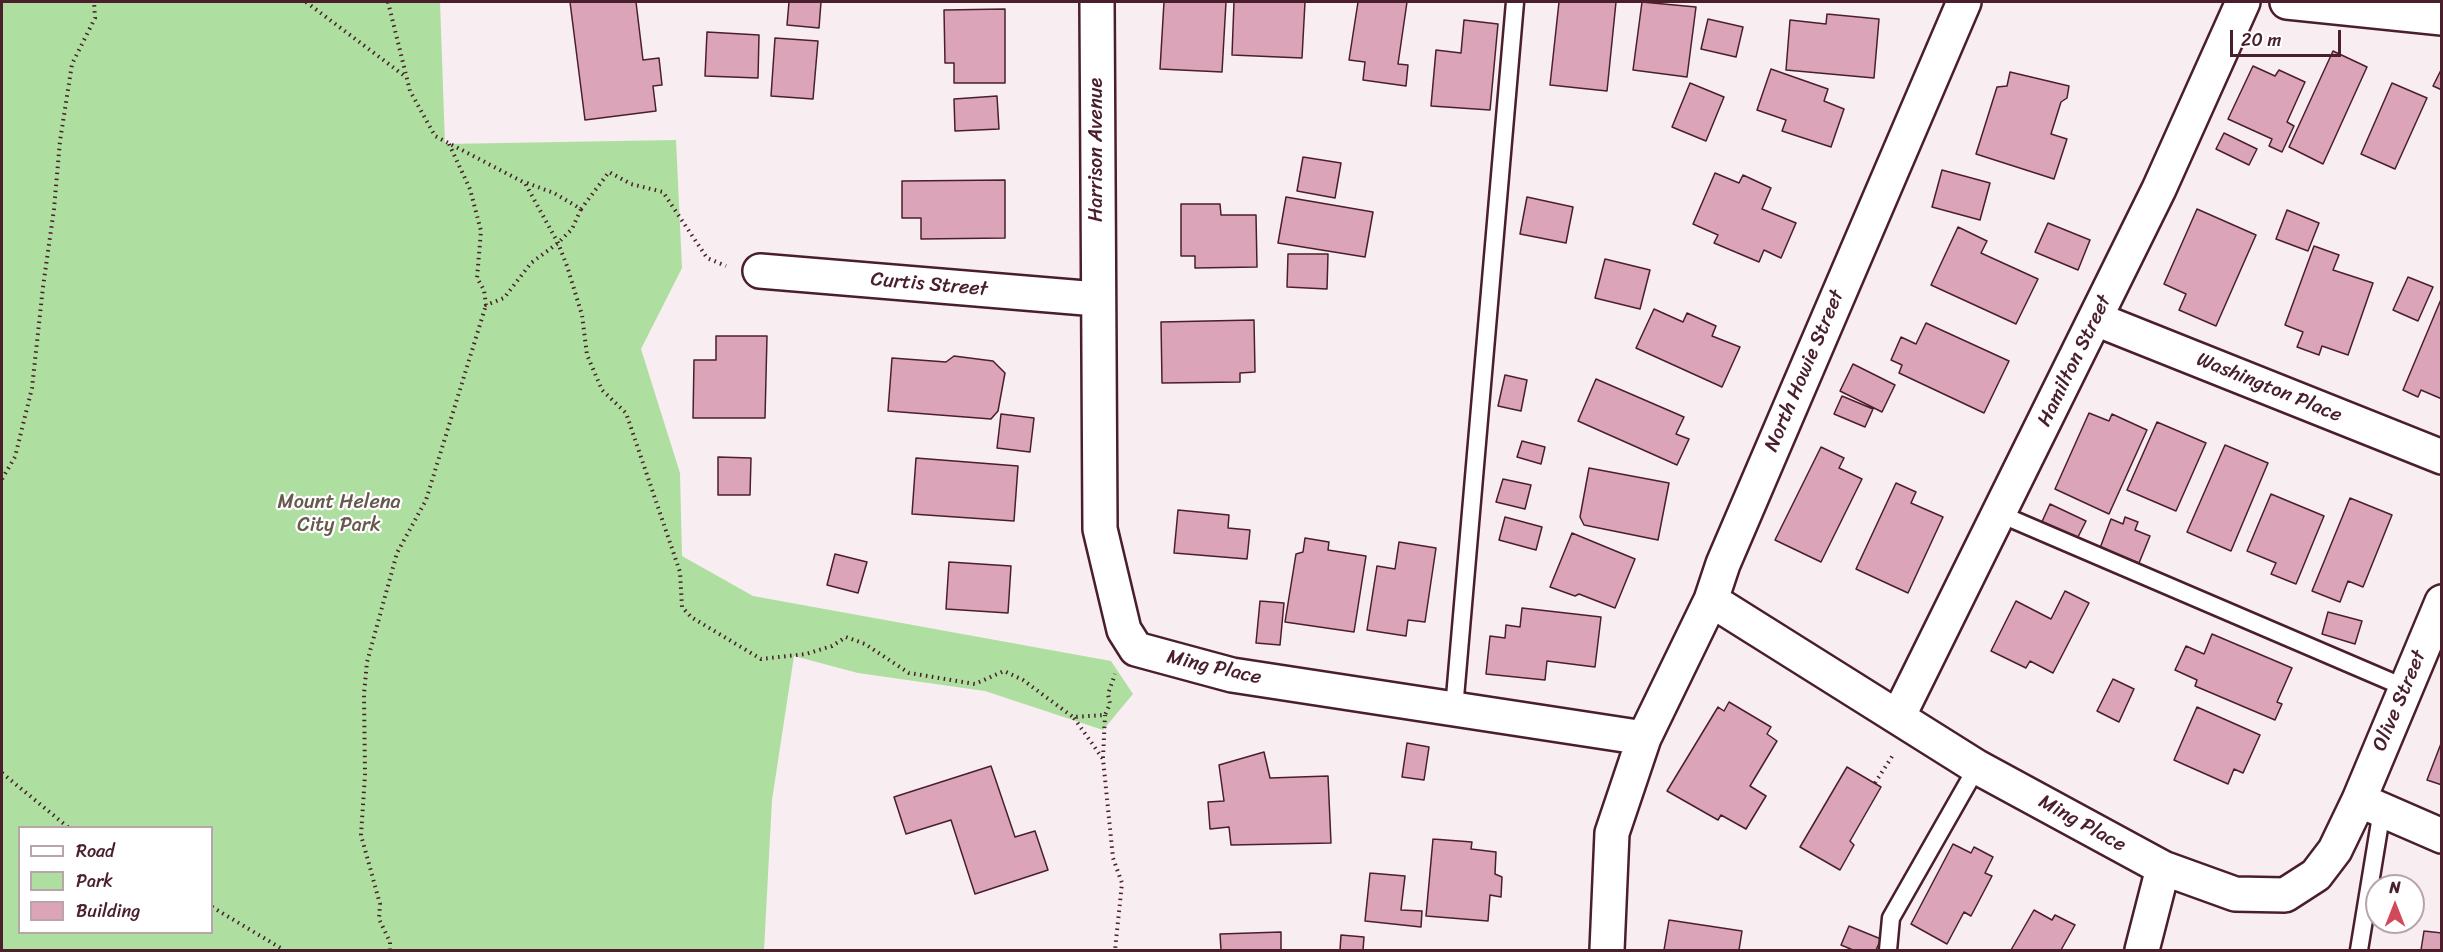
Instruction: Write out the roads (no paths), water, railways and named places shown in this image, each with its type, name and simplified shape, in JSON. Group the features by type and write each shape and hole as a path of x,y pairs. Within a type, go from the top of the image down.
{"street":[{"name":"Harrison Avenue","path":"1097,2 1097,298"},
{"name":"North Howie Street","path":"1607,951 1612,832 1644,738 1711,600 1723,564 1964,2"},
{"name":"Hamilton Street","path":"1898,717 2159,189 2244,2"},
{"path":"2287,2 2442,18"},
{"name":"Curtis Street","path":"760,271 1097,298"},
{"name":"Ming Place","path":"1097,298 1100,529 1124,630 1136,649 1232,675 1644,738"},
{"name":"Washington Place","path":"2096,319 2442,457"},
{"name":"Ming Place","path":"1711,600 1977,766 2163,868 2235,894 2285,896 2316,875 2371,805"},
{"name":"Olive Street","path":"2371,805 2406,688 2442,602"},
{"path":"2371,805 2442,836"},
{"path":"2142,951 2163,868"}],"lane":[{"path":"1454,709 1515,2"},
{"path":"2000,514 2406,688"},
{"path":"1888,951 1891,918 1977,766"},
{"path":"2360,951 2371,805"}],"park label":[{"name":"Mount Helena City Park","path":"339,514"}]}
